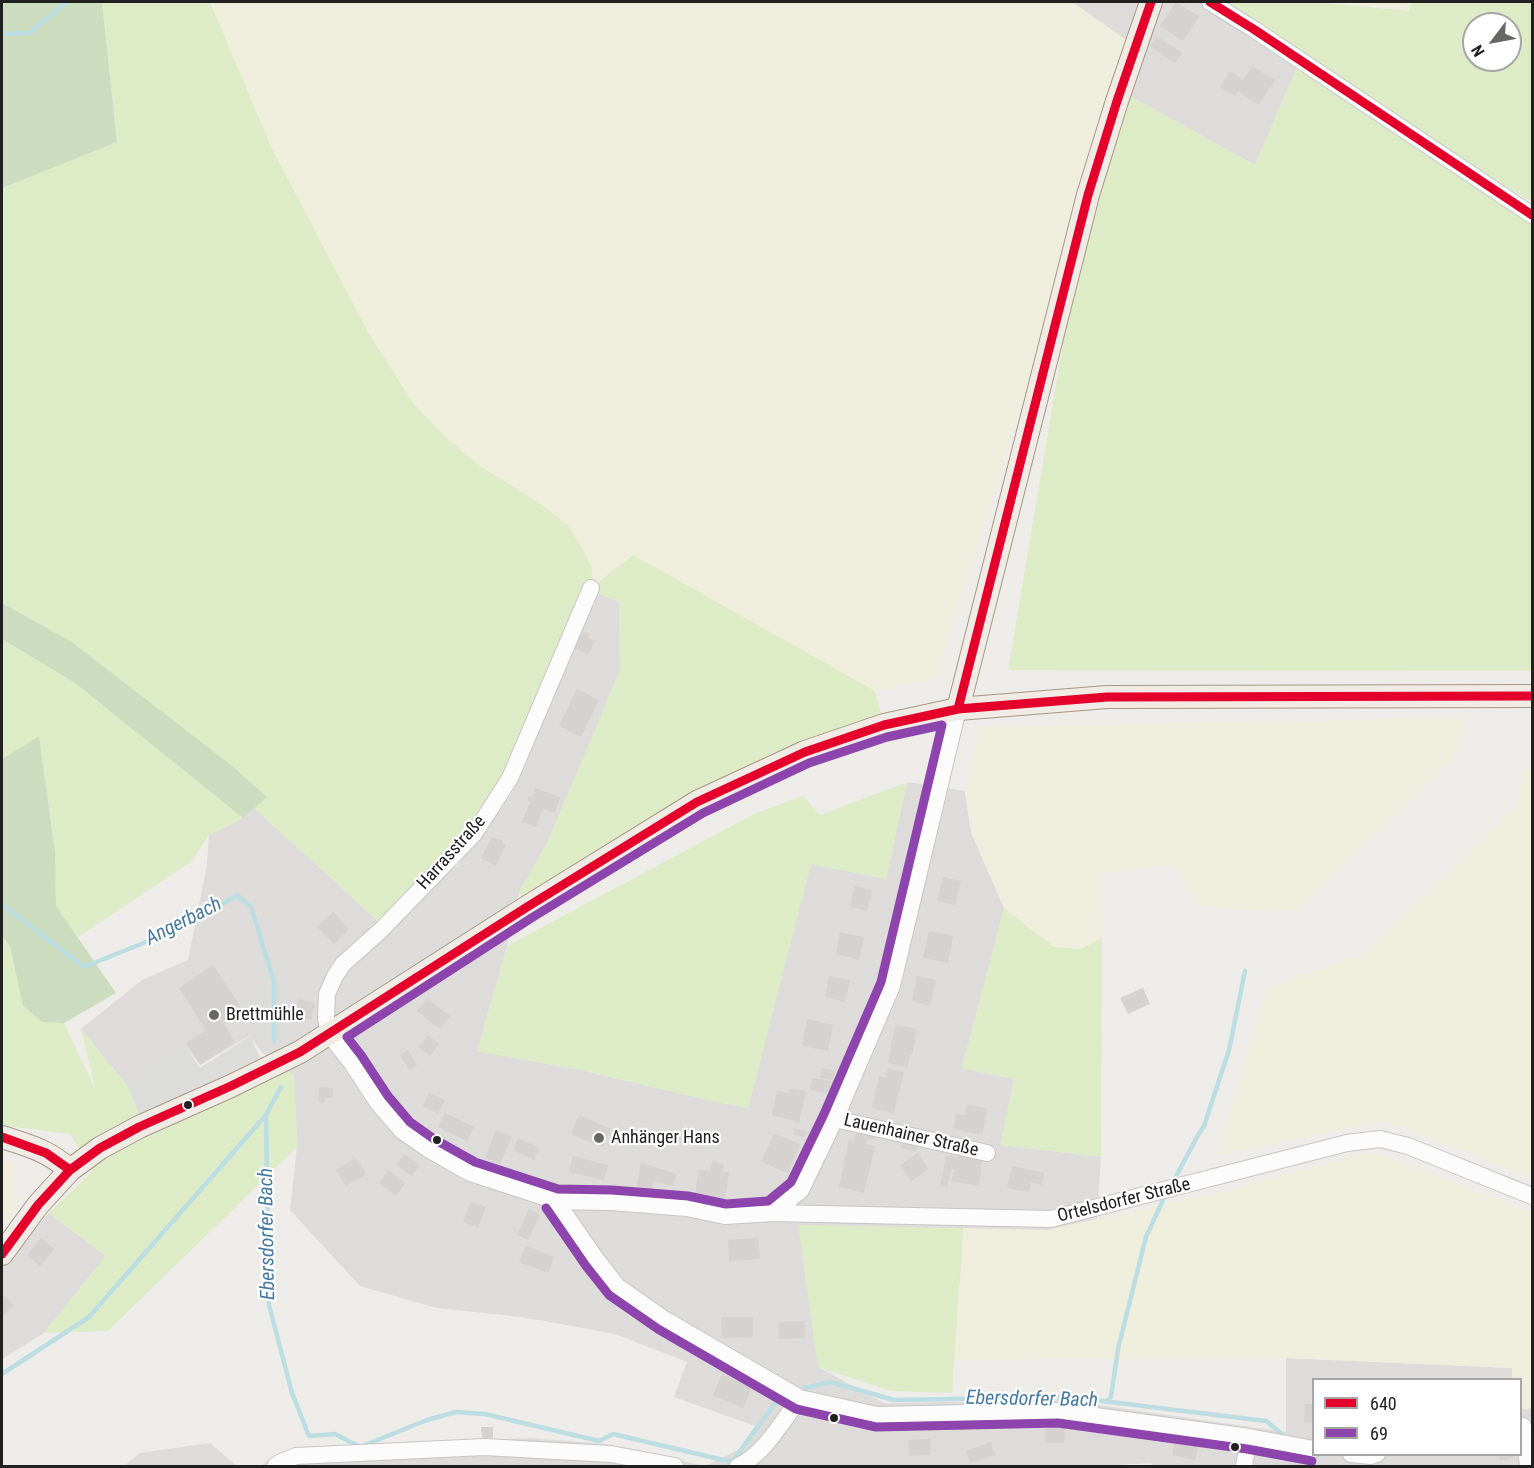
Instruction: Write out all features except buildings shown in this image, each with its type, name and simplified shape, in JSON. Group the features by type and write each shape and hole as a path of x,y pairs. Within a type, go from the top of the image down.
{"main road":[{"path":"958,709 1088,195 1151,2"},
{"path":"2,1254 48,1194 70,1170 87,1156 117,1138 266,1070 300,1052 697,802 825,744 884,725 958,709 1107,697 1533,696"},
{"path":"2,1137 40,1149 70,1170"}],"street":[{"path":"1209,2 1256,30 1533,214"},
{"name":"Harrasstraße","path":"329,1034 326,1018 327,994 343,964 380,931 474,834 510,778 591,588"},
{"path":"773,1213 801,1190 835,1119 892,986 958,709"},
{"name":"Ortelsdorfer Straße","path":"329,1034 378,1103 402,1131 470,1173 556,1201 611,1202 687,1208 725,1216 773,1213 1051,1220 1347,1143 1380,1139 1408,1146 1533,1196"},
{"name":"Lauenhainer Straße","path":"835,1119 987,1153"},
{"path":"556,1201 616,1286 664,1319 800,1398 877,1414 1059,1411 1249,1437 1307,1448"},
{"path":"738,1467 764,1446 800,1398"},
{"path":"1525,1426 1527,1463"},
{"path":"1245,1467 1249,1437"},
{"path":"275,1467 296,1456 484,1447 611,1454 675,1467"}],"shaded area":[{"path":"1072,2 1210,2 1300,60 1255,165 1121,91 1136,47"},
{"path":"595,592 619,602 621,670 548,841 519,893 507,946 477,1051 581,1070 748,1108 811,863 886,879 907,782 965,791 971,832 1004,908 962,1068 1014,1079 1001,1145 1101,1157 1097,1219 1048,1230 818,1367 884,1403 1064,1400 1286,1432 1286,1358 1512,1368 1512,1378 1312,1378 1312,1456 1522,1456 1522,1409 1532,1408 1532,1466 1152,1466 1151,1463 1100,1466 705,1466 738,1450 755,1426 674,1397 687,1362 615,1334 522,1317 437,1308 360,1286 290,1210 297,1147 294,1074 277,1070 249,1036 200,1065 183,1044 126,1084 81,1029 142,980 188,960 207,865 209,835 243,818 253,807 375,918 457,866 512,793"},
{"path":"250,1036 260,1058 140,1117 126,1084 183,1043 200,1068"},
{"path":"49,1213 106,1256 44,1333 2,1359 2,1268"},
{"path":"530,1438 605,1444 705,1466 260,1466 294,1447"},
{"path":"210,1443 237,1466 124,1466 140,1453"}],"green space":[{"path":"2,2 102,2 117,142 2,188"},
{"path":"102,2 210,2 272,149 369,334 413,403 444,436 480,466 541,504 568,526 592,569 591,588 633,555 875,691 884,725 805,752 527,907 519,892 548,841 620,670 619,602 595,592 474,834 380,931 375,918 253,807 266,797 231,765 72,642 2,603 2,188 117,142"},
{"path":"210,2 1072,2 1136,47 935,678 875,691 633,556 591,588 568,526 541,504 480,466 444,436 412,403 369,334 272,149"},
{"path":"1210,2 1316,2 1409,11 1412,2 1532,2 1532,202 1310,67 1532,225 1532,671 1008,670 1088,195 1121,91 1255,165 1300,60"},
{"path":"1316,2 1412,2 1409,11"},
{"path":"2,603 72,642 231,765 267,797 243,818 75,683 2,639"},
{"path":"2,639 75,683 243,818 209,835 192,861 78,937 56,906 55,852 39,736 2,759"},
{"path":"1464,718 1457,753 1296,912 1199,906 1177,865 1099,873 1102,938 1081,949 1054,947 1004,908 971,832 965,791 981,727"},
{"path":"39,736 55,852 56,906 116,993 64,1023 42,1022 23,1006 10,946 2,936 2,759"},
{"path":"1532,766 1532,1178 1385,1121 1218,1155 1267,988 1363,955 1518,805 1522,770"},
{"path":"907,782 886,879 811,864 748,1108 581,1070 477,1051 507,946 754,814 803,796 820,815"},
{"path":"1004,908 1054,947 1081,949 1102,938 1101,1157 1000,1145 1014,1079 962,1068"},
{"path":"2,936 10,946 23,1006 42,1022 64,1023 96,1091 81,1029 126,1084 149,1137 277,1070 294,1074 297,1147 108,1331 44,1333 106,1256 49,1213 93,1171 70,1134 2,1125"},
{"path":"1372,1151 1532,1213 1532,1408 1522,1409 1522,1378 1512,1378 1512,1368 1286,1358 955,1360 963,1228 1048,1230 1226,1191"},
{"path":"2,1160 13,1161 18,1208 2,1227"},
{"path":"798,1225 963,1228 952,1393 892,1391 818,1367"}],"waterway":[{"path":"2,34 29,33 67,2"},
{"name":"Angerbach","path":"2,901 3,905 84,967 188,925 237,895 251,907 274,981 274,1041"},
{"path":"1175,1178 1204,1126 1229,1050 1245,971"},
{"name":"Angerbach","path":"2,1374 89,1317 266,1115 281,1087"},
{"name":"Ebersdorfer Bach","path":"266,1115 269,1305 292,1393 309,1436 335,1434 360,1447 427,1420 456,1412 485,1414 599,1441 613,1434 732,1462 782,1394"},
{"path":"1107,1401 1111,1397 1118,1349 1146,1237 1164,1198"},
{"name":"Ebersdorfer Bach","path":"805,1388 831,1382 894,1400 1069,1397 1266,1421 1285,1438"},
{"name":"Ebersdorfer Bach","path":"1293,1450 1299,1458 1314,1466"}],"transit line":[{"name":"640","path":"958,709 1088,195 1151,2"},
{"name":"640","path":"1210,2 1532,215"},
{"name":"640","path":"2,1254 38,1205 70,1170 100,1148 139,1127 300,1052 697,802 805,752 884,725 958,709 1107,697 1532,696"},
{"name":"69","path":"942,725 881,982 824,1114 791,1182 768,1201 726,1204 688,1196 612,1190 558,1189 475,1162 434,1139 410,1122 388,1096 347,1037 533,917 703,813 809,763 887,737 942,725"},
{"name":"640","path":"2,1137 46,1153 70,1170"},
{"name":"69","path":"546,1208 609,1295 658,1329 796,1409 876,1427 1058,1423 1247,1449 1312,1461"}],"place":[{"name":"Brettmühle","path":"214,1015"},
{"name":"Anhänger Hans","path":"599,1138"}]}
